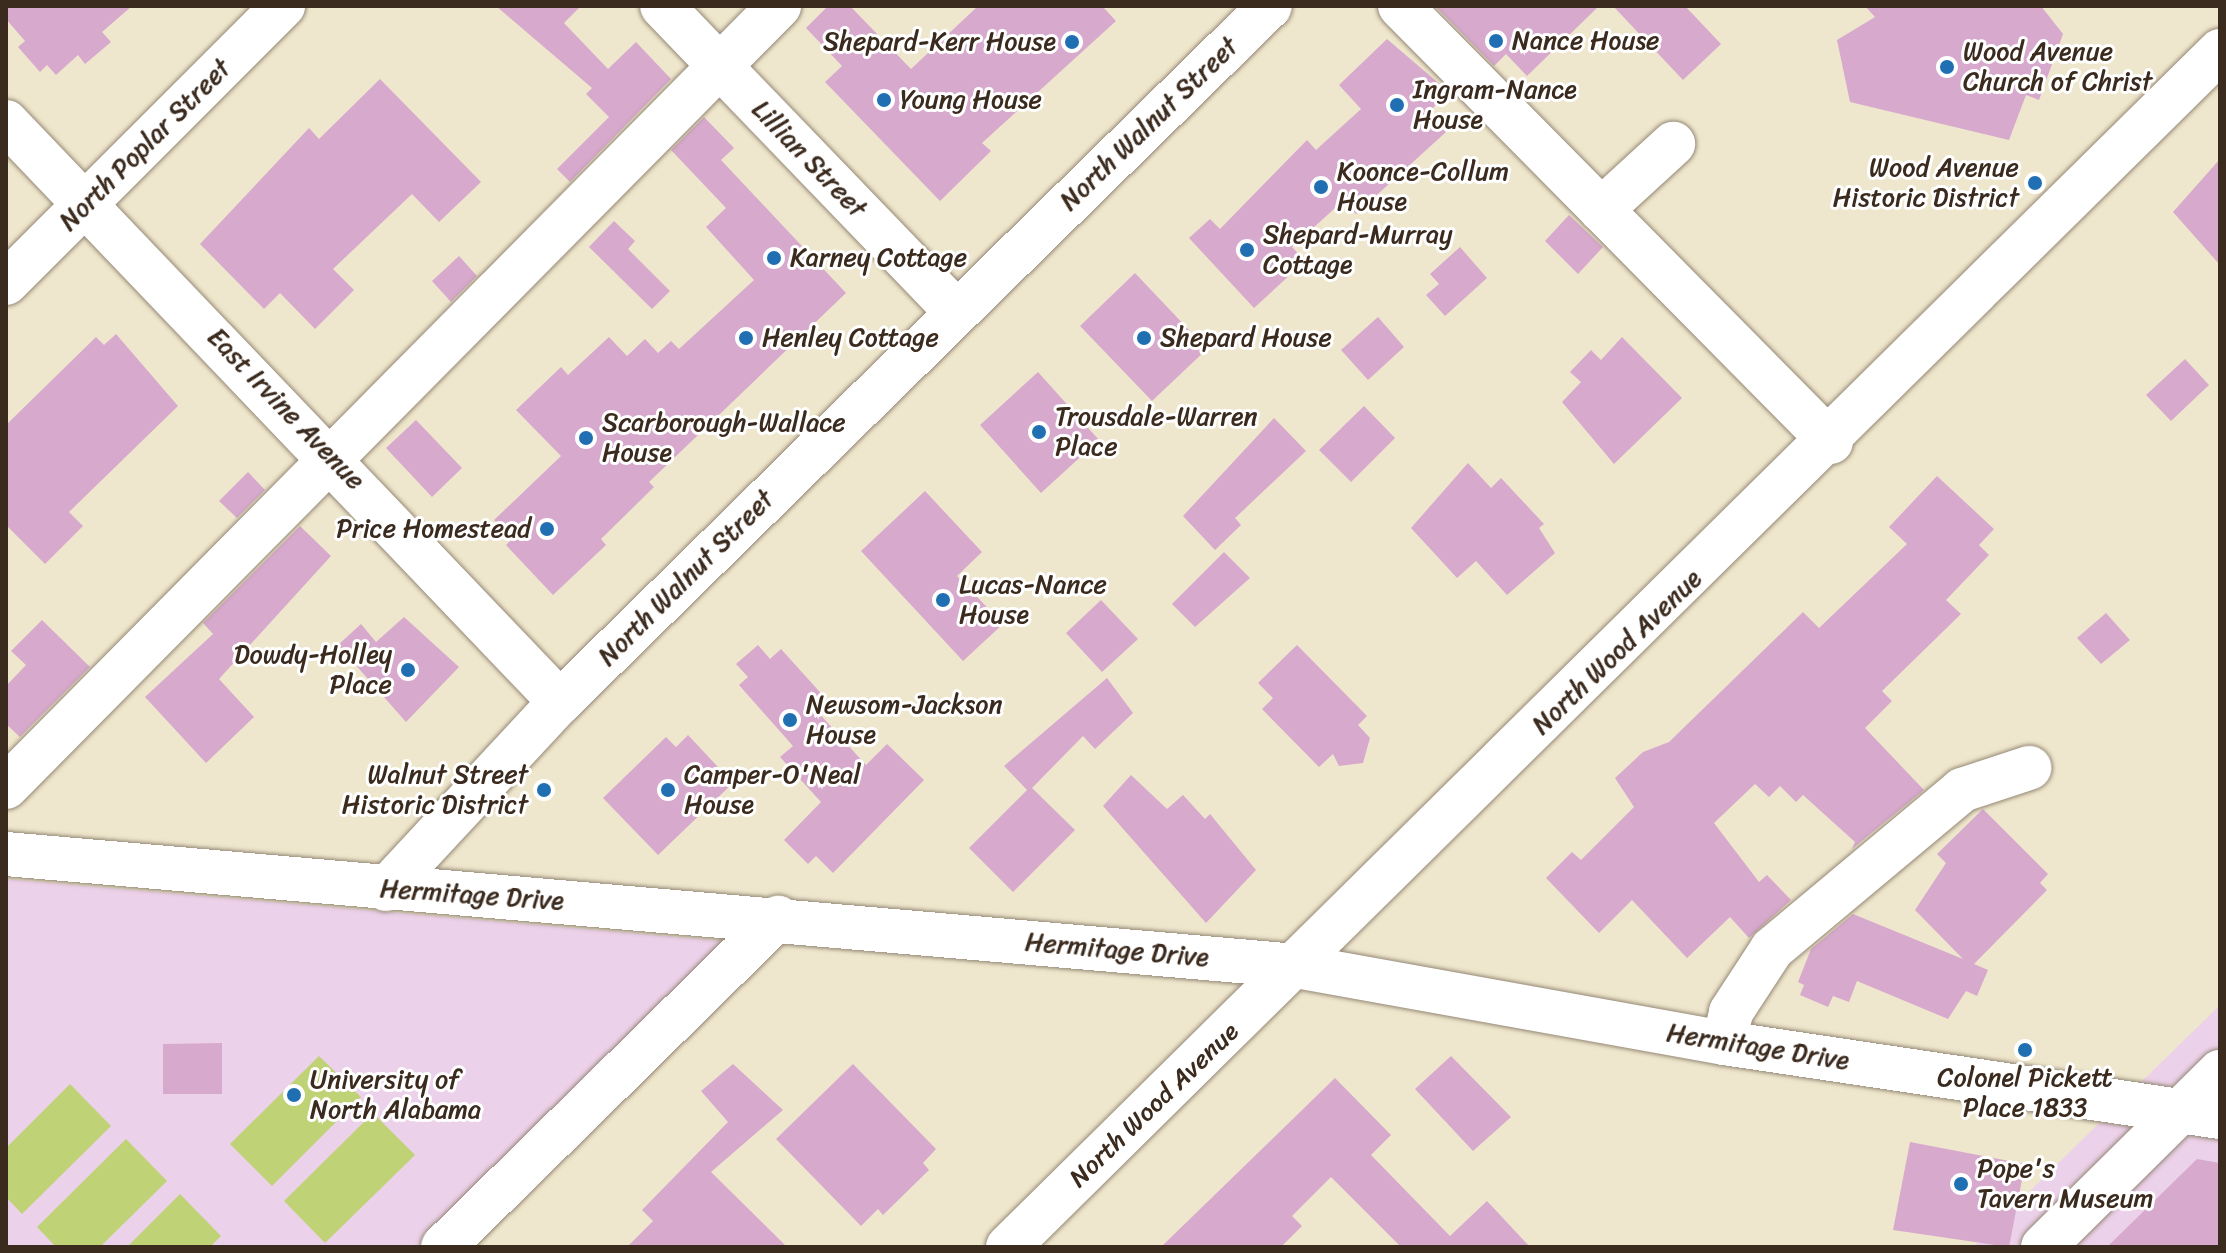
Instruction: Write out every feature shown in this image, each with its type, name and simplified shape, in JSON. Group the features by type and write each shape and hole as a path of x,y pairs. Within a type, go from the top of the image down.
{"street":[{"name":"North Poplar Street","path":"6,283 283,6"},
{"name":"Lillian Street","path":"662,6 956,311"},
{"path":"6,787 332,454 779,6"},
{"name":"North Walnut Street","path":"386,889 560,702 1270,6"},
{"path":"1400,6 1831,442"},
{"name":"North Wood Avenue","path":"1008,1247 1831,442 2220,51"},
{"name":"East Irvine Avenue","path":"6,122 332,454 560,702"},
{"path":"1601,210 1673,144"},
{"path":"1724,1043 1731,1012 1772,949 1962,790 2029,768"},
{"name":"Hermitage Drive","path":"6,854 386,889 778,918 1296,966 1724,1043 2200,1114"},
{"path":"443,1247 778,918"},
{"path":"2043,1247 2200,1114 2220,1072"}],"shaded area":[{"name":"University of North Alabama","path":"6,879 737,942 427,1247 6,1247"},
{"path":"2220,1005 2220,1247 1973,1247 2091,1131"}],"green space":[{"path":"319,1056 361,1097 272,1186 230,1144"},
{"path":"70,1084 111,1126 22,1214 6,1197 6,1148"},
{"path":"373,1113 415,1155 325,1243 284,1201"},
{"path":"126,1139 167,1181 100,1247 56,1247 37,1227"},
{"path":"180,1194 221,1236 210,1247 127,1247"}],"building":[{"path":"6,6 132,6 102,32 111,42 85,64 78,55 56,75 47,65 40,72 18,47 25,41 6,19"},
{"path":"496,6 581,6 564,23 608,69 636,42 671,79 570,182 557,169 609,117 586,94 592,88"},
{"path":"828,6 850,6 911,69 978,6 1102,6 1116,21 982,143 991,151 940,201 825,82 842,66 806,28"},
{"name":"Nance House","path":"1435,6 1599,6 1527,76 1506,54 1494,66"},
{"path":"1613,6 1685,6 1721,44 1683,80"},
{"name":"Wood Avenue Church of Christ","path":"1865,6 2041,6 2063,34 2039,100 2026,95 2009,140 1850,102 1837,40 1875,17"},
{"path":"1387,39 1449,92 1428,113 1446,132 1356,214 1344,200 1292,247 1305,261 1254,308 1189,238 1210,219 1220,229 1307,140 1316,150 1361,109 1339,85"},
{"path":"380,79 481,182 439,222 412,194 333,269 354,290 315,329 280,293 264,309 200,244 309,128 319,139"},
{"path":"704,117 734,148 721,160 846,293 649,482 654,487 601,539 606,545 553,595 506,545 512,539 494,520 561,456 516,410 561,367 568,375 609,337 627,356 645,339 658,353 671,341 679,349 754,280 706,227 726,208 671,150"},
{"path":"2220,159 2220,265 2173,212"},
{"path":"1569,215 1603,247 1578,274 1545,241"},
{"path":"614,221 635,241 628,249 670,291 652,309 589,247"},
{"path":"1460,247 1487,278 1445,316 1426,295 1439,284 1430,274"},
{"path":"459,256 477,276 451,302 432,281"},
{"name":"Shepard House","path":"1135,273 1207,349 1152,401 1080,326"},
{"path":"1378,317 1404,347 1368,380 1341,350"},
{"path":"116,334 178,406 69,512 83,526 45,564 6,525 6,425 96,337 104,345"},
{"path":"1622,337 1682,398 1614,464 1562,402 1581,382 1570,372 1591,350 1601,360"},
{"path":"2185,359 2209,385 2171,421 2146,395"},
{"name":"Trousdale-Warren Place","path":"1038,372 1099,440 1041,493 980,425"},
{"path":"1364,406 1395,438 1351,482 1319,450"},
{"path":"1274,418 1306,451 1235,518 1241,525 1215,550 1183,516"},
{"path":"416,420 462,468 432,497 386,448"},
{"path":"1468,463 1491,488 1501,478 1544,524 1539,528 1555,553 1507,595 1476,561 1457,578 1411,528"},
{"path":"248,472 265,490 237,518 219,501"},
{"path":"1937,476 1994,529 1979,545 1989,555 1946,600 1961,614 1882,691 1892,701 1865,728 1924,790 1852,849 1855,842 1803,795 1796,802 1780,786 1769,797 1755,784 1714,823 1759,882 1767,875 1791,900 1749,938 1730,917 1687,958 1632,900 1599,933 1546,878 1572,852 1581,860 1634,807 1615,778 1643,752 1669,742 1803,612 1819,628 1907,544 1889,527"},
{"name":"Lucas-Nance House","path":"925,491 982,552 957,576 1003,624 963,661 861,551"},
{"path":"300,526 331,556 219,679 254,717 206,763 145,697 213,634 203,623"},
{"path":"1224,552 1250,578 1195,627 1172,604"},
{"path":"1101,600 1138,639 1102,672 1066,633"},
{"path":"2106,613 2130,640 2101,664 2077,638"},
{"name":"Dowdy-Holley Place","path":"404,617 459,667 406,722 338,645 361,624 376,642"},
{"path":"42,620 90,667 20,737 6,724 6,686 26,665 11,651"},
{"path":"758,645 770,659 781,649 827,700 816,710 866,765 887,744 924,780 833,873 816,856 808,864 784,840 821,802 780,757 793,746 739,685 748,677 736,664"},
{"path":"1297,645 1367,716 1358,725 1370,738 1363,763 1339,766 1333,754 1319,767 1262,709 1273,698 1258,683"},
{"path":"1107,678 1133,713 1095,749 1083,736 1032,788 1075,830 1013,892 969,848 1027,790 1004,766"},
{"name":"Camper-O'Neal House","path":"688,735 733,783 658,855 603,798 666,737 676,747"},
{"path":"1131,775 1167,809 1183,795 1205,819 1210,814 1256,870 1206,923 1103,806"},
{"path":"1983,809 2048,874 2040,883 2047,890 1974,964 1988,970 1977,996 1966,991 1948,1019 1857,981 1849,1002 1833,996 1828,1007 1800,995 1804,985 1798,982 1811,949 1853,914 1963,959 1915,910 1946,863 1937,854"},
{"path":"222,1043 222,1094 163,1094 163,1044"},
{"path":"1451,1056 1511,1117 1473,1151 1415,1089"},
{"path":"733,1064 783,1110 711,1172 787,1247 627,1247 653,1221 642,1210 728,1122 701,1091"},
{"path":"853,1064 936,1149 923,1163 929,1170 883,1215 878,1209 861,1226 776,1139"},
{"path":"1335,1078 1391,1135 1371,1155 1450,1236 1487,1201 1530,1247 1401,1247 1331,1177 1292,1216 1302,1226 1281,1247 1161,1247"},
{"name":"Pope's Tavern Museum","path":"1910,1142 2025,1164 2009,1247 1893,1230"},
{"path":"2197,1159 2220,1163 2220,1247 2107,1247"}],"place":[{"name":"Nance House","path":"1496,41"},
{"name":"Shepard-Kerr House","path":"1072,42"},
{"name":"Wood Avenue Church of Christ","path":"1947,67"},
{"name":"Young House","path":"884,100"},
{"name":"Ingram-Nance House","path":"1397,105"},
{"name":"Wood Avenue Historic District","path":"2035,183"},
{"name":"Koonce-Collum House","path":"1321,187"},
{"name":"Shepard-Murray Cottage","path":"1247,250"},
{"name":"Karney Cottage","path":"774,258"},
{"name":"Henley Cottage","path":"746,338"},
{"name":"Shepard House","path":"1144,338"},
{"name":"Trousdale-Warren Place","path":"1039,432"},
{"name":"Scarborough-Wallace House","path":"586,438"},
{"name":"Price Homestead","path":"547,529"},
{"name":"Lucas-Nance House","path":"943,600"},
{"name":"Dowdy-Holley Place","path":"408,670"},
{"name":"Newsom-Jackson House","path":"790,720"},
{"name":"Walnut Street Historic District","path":"544,790"},
{"name":"Camper-O'Neal House","path":"668,790"},
{"name":"Colonel Pickett Place 1833","path":"2025,1050"},
{"name":"University of North Alabama","path":"294,1095"},
{"name":"Pope's Tavern Museum","path":"1961,1184"}]}
